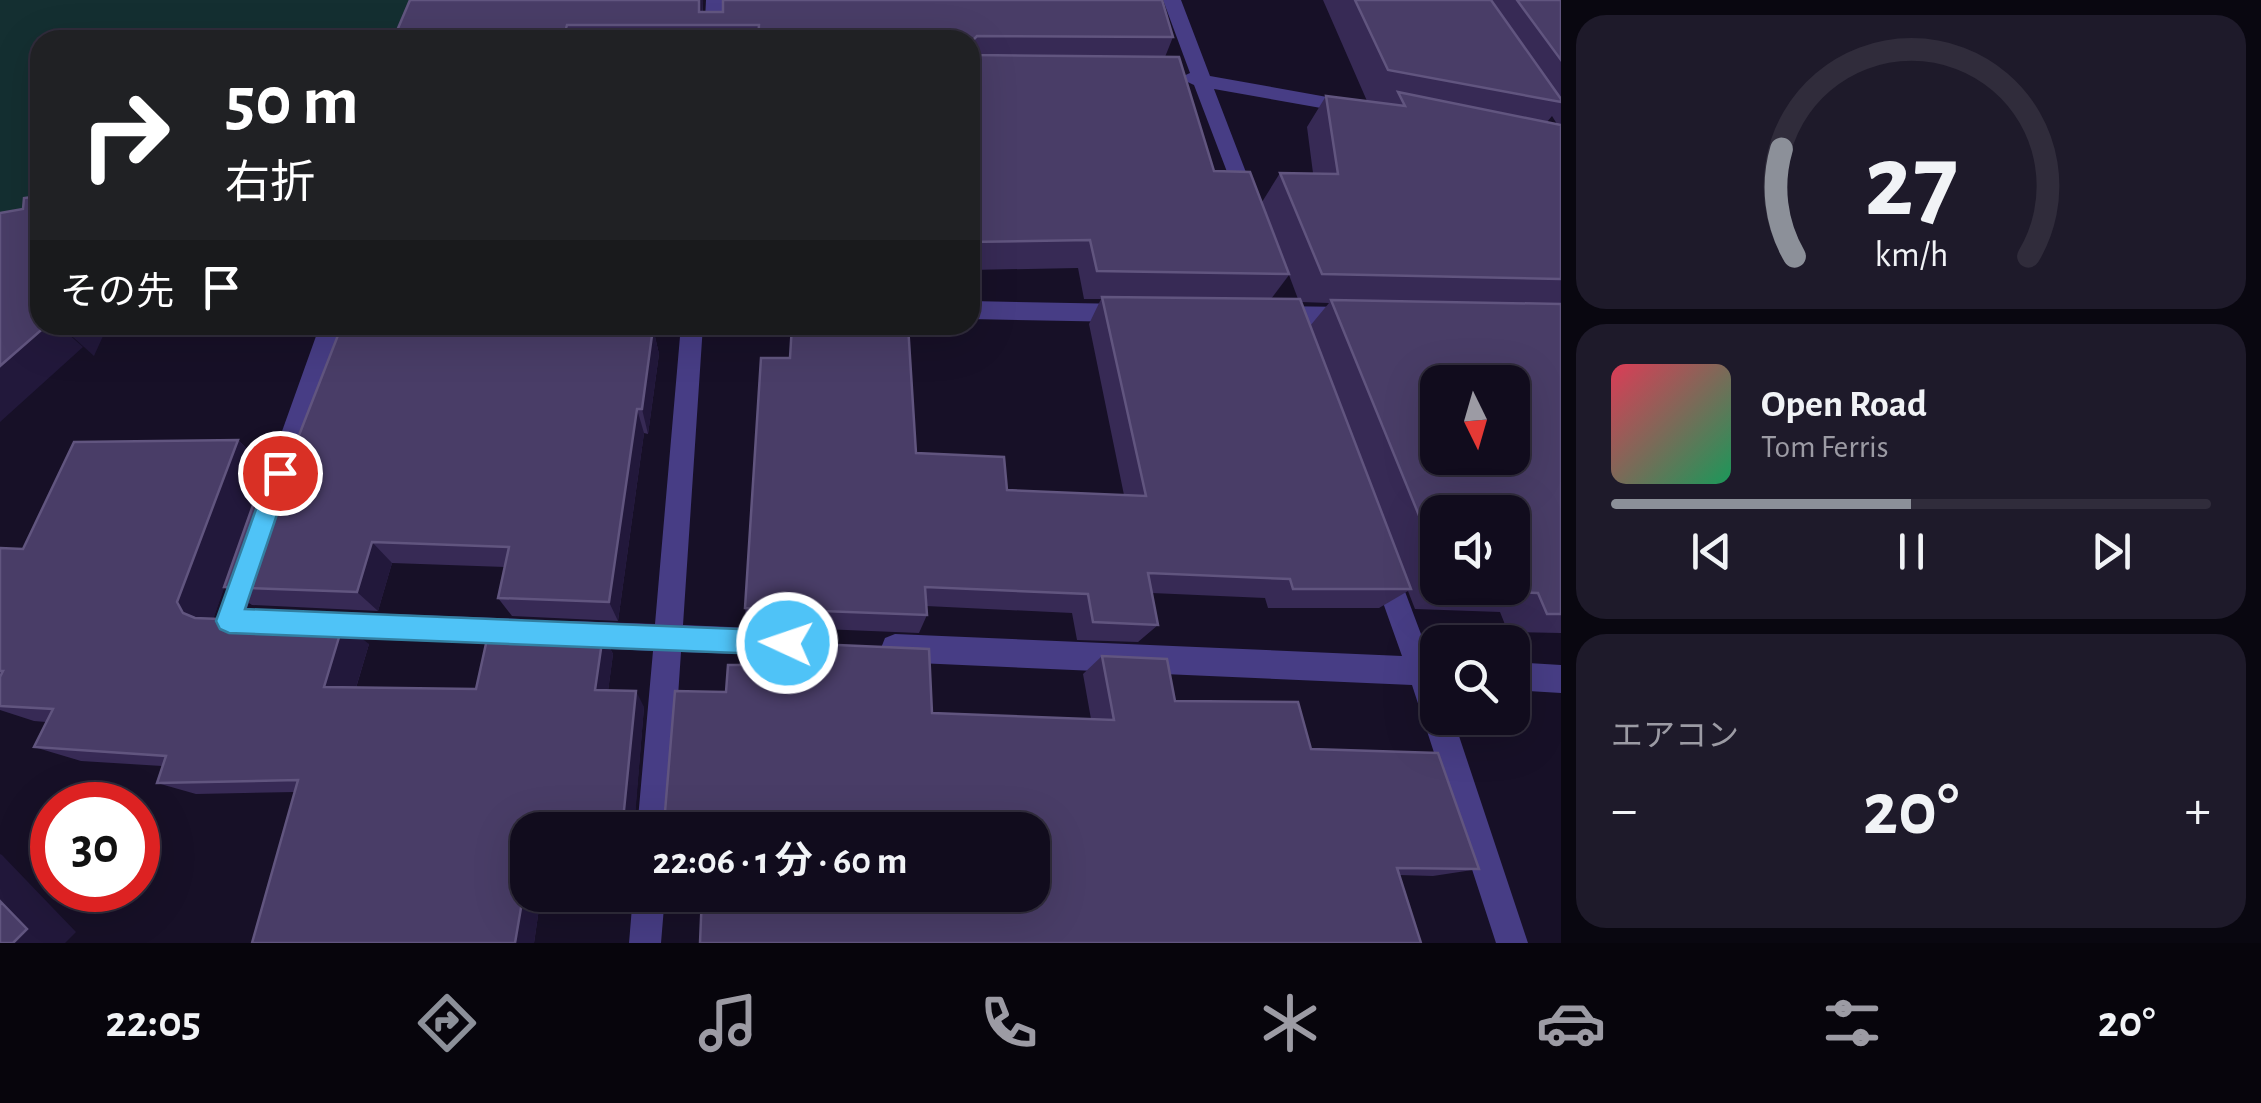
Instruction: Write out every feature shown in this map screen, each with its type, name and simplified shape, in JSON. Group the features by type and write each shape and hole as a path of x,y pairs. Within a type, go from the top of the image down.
{"street":[{"path":"714,30 716,0"},
{"path":"1172,0 1255,224"},
{"path":"1162,78 1201,78 1371,112"},
{"path":"980,310 1150,313"},
{"path":"1249,314 1367,316"},
{"path":"274,492 328,335"},
{"path":"655,812 691,335"},
{"path":"254,547 229,621 807,644"},
{"path":"1376,547 1420,649"},
{"path":"866,646 1420,672"},
{"path":"1530,677 1561,679"},
{"path":"1444,735 1512,943"},
{"path":"645,943 647,912"}],"green space":[{"path":"0,0 419,0 408,30 30,30 30,228 0,238"}],"building":[{"path":"410,0 699,0 699,12 723,12 723,0 1162,0 1173,37 980,36 980,30 759,30 759,25 397,30"},
{"path":"1355,0 1491,0 1561,102 1388,70"},
{"path":"1517,0 1561,0 1561,60"},
{"path":"980,55 1179,57 1214,171 1250,172 1289,274 1097,271 1090,240 980,242"},
{"path":"1398,92 1561,125 1561,279 1322,274 1280,173 1338,174 1326,96 1405,106"},
{"path":"30,197 30,335 36,335 0,366 0,213 23,209 24,198"},
{"path":"1102,297 1300,299 1411,589 1293,589 1290,579 1148,573 1158,625 1093,622 1088,594 925,587 927,615 745,608 761,358 790,358 791,335 909,335 916,453 1004,457 1007,490 1146,496"},
{"path":"1331,300 1561,304 1561,614 1547,614 1538,593 1530,593 1530,495 1420,495 1420,518"},
{"path":"338,335 652,335 642,409 637,409 609,602 498,598 509,547 372,542 357,592 224,587 275,443 296,443"},
{"path":"238,440 177,602 183,613 195,618 343,624 324,687 476,689 489,630 603,635 595,690 636,691 624,812 510,812 510,912 520,912 515,943 252,943 298,780 160,783 166,756 34,747 53,709 0,706 0,548 23,549 74,442"},
{"path":"742,641 929,649 932,713 1114,720 1102,656 1167,659 1175,701 1298,702 1311,749 1438,753 1479,869 1397,868 1421,943 700,943 701,912 1050,912 1050,812 665,812 675,691 726,692 728,665 741,665"},
{"path":"0,901 27,929 13,943 0,943"}],"route":[{"path":"280,473 229,621 787,643"}]}
